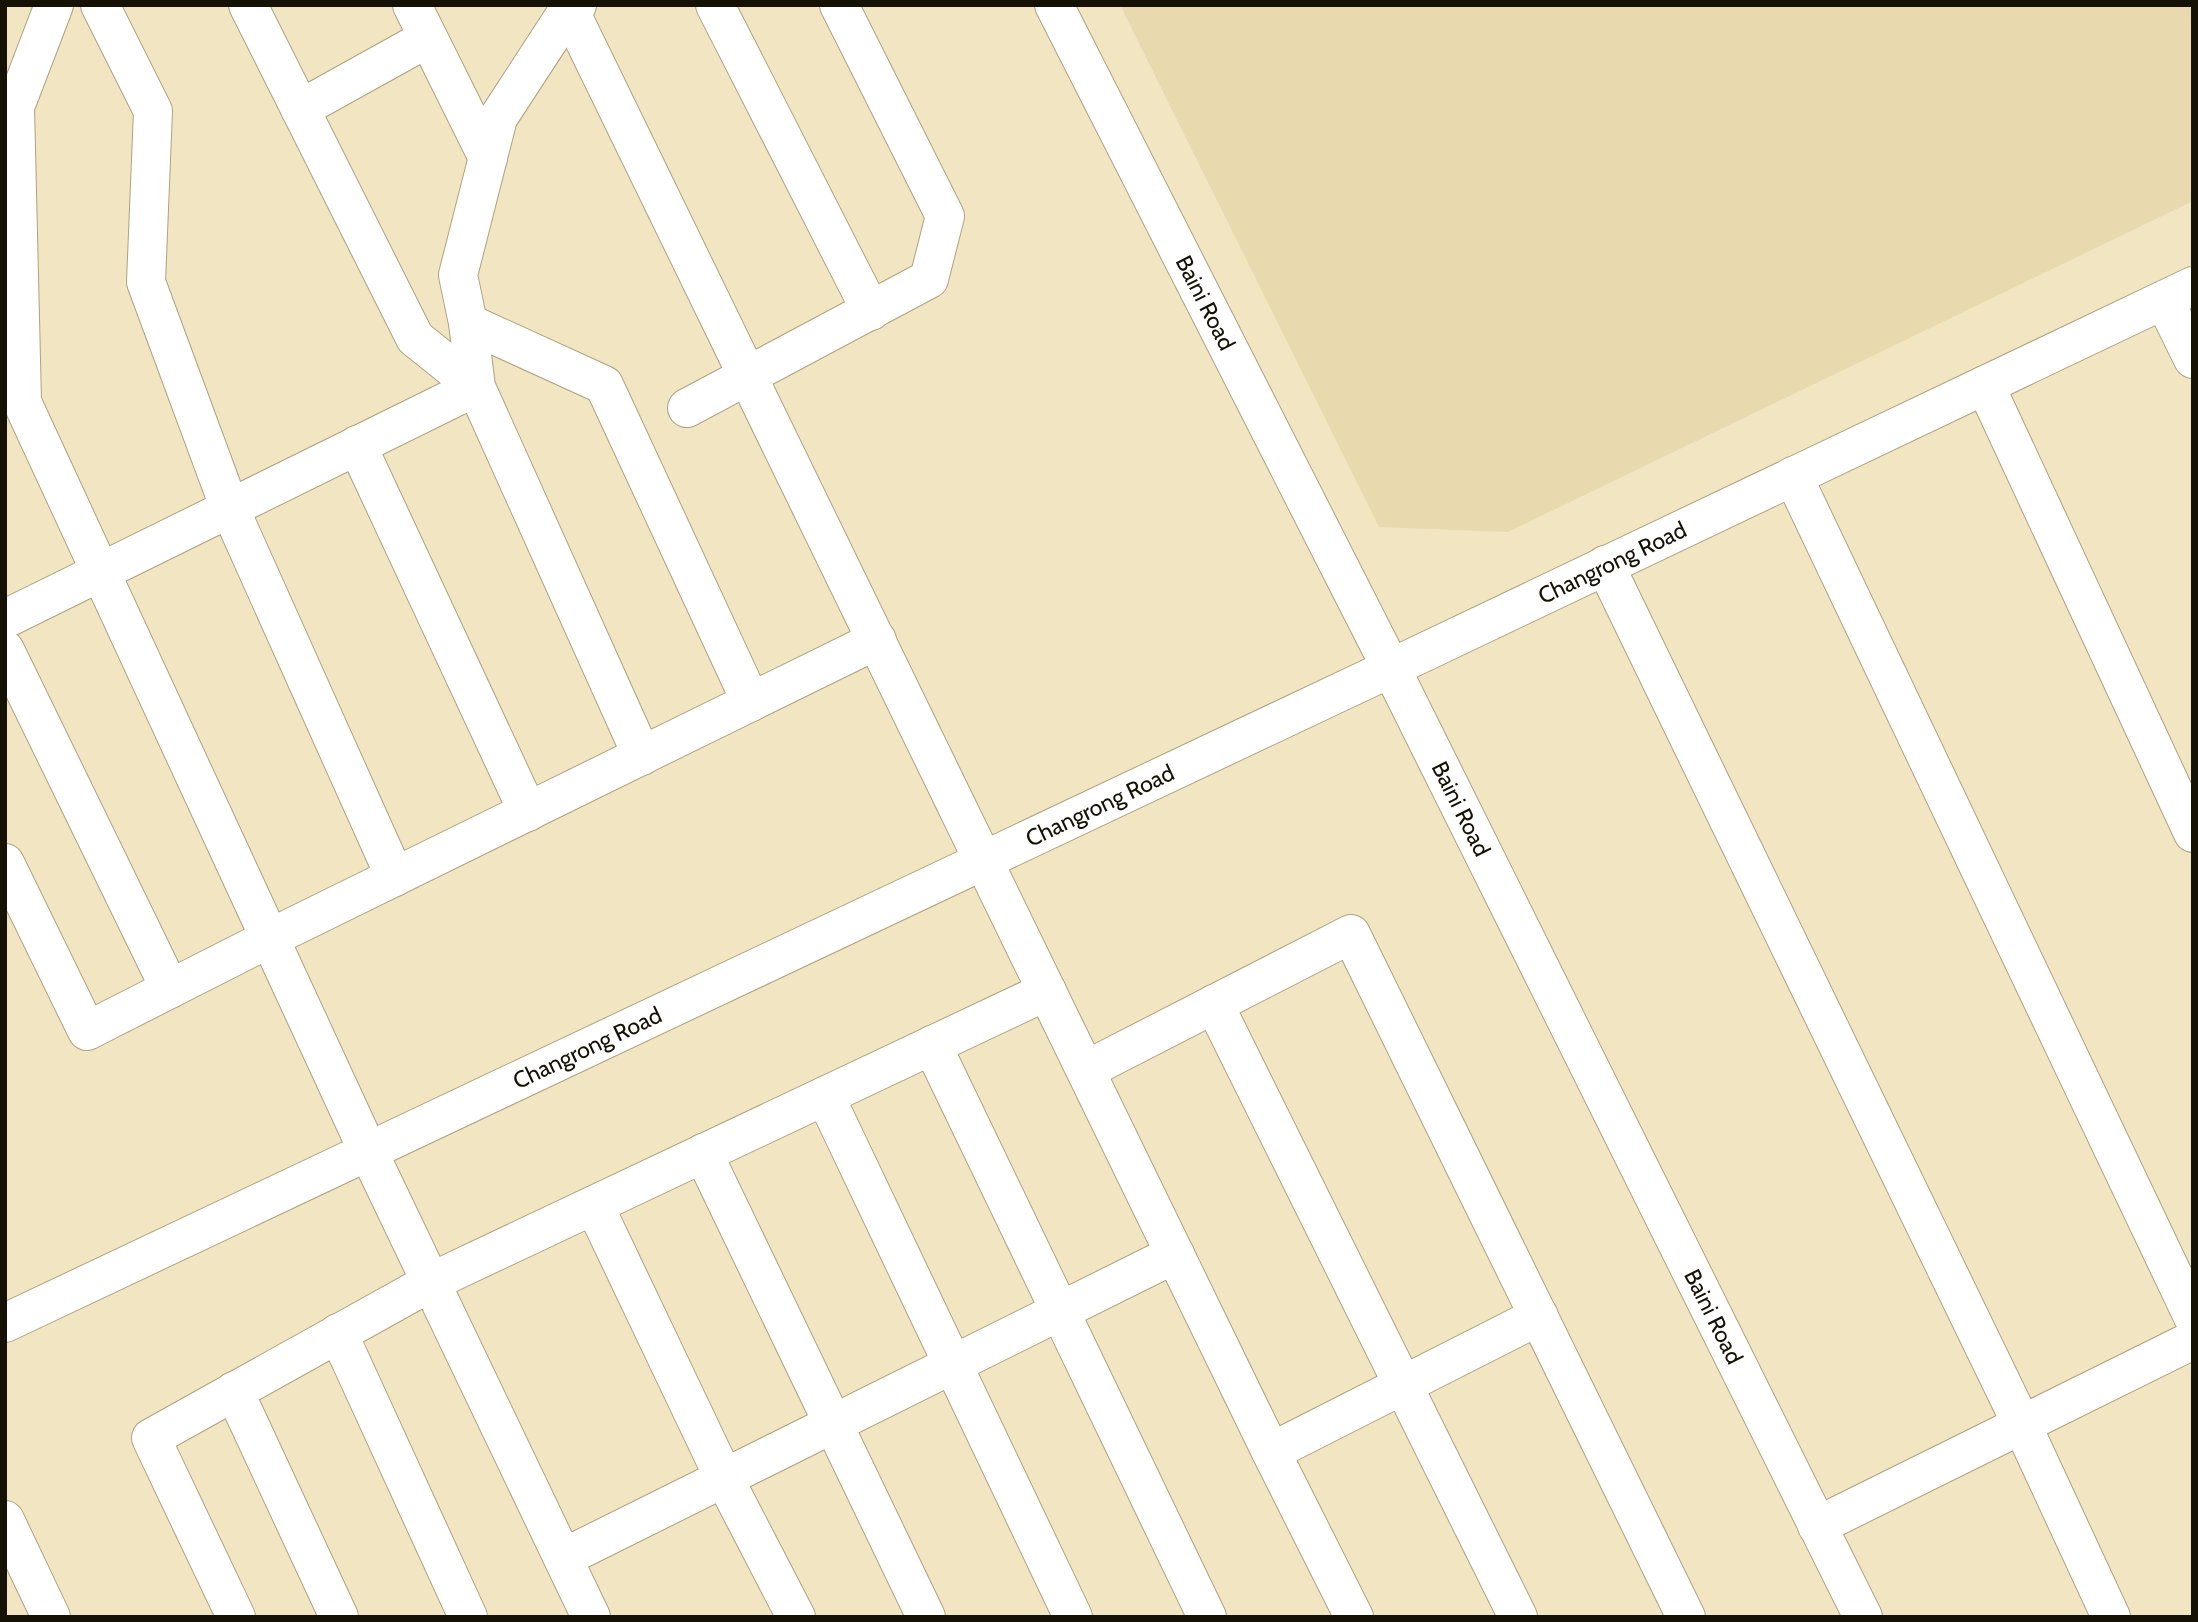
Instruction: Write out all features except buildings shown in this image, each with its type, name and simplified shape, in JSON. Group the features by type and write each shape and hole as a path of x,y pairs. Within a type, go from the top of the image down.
{"street":[{"path":"54,5 15,107 13,386 368,1151 591,1617"},
{"path":"100,5 153,111 146,282 230,509 395,877"},
{"path":"248,5 415,338 476,387"},
{"path":"715,5 871,311"},
{"path":"687,408 929,279 946,216 839,5"},
{"name":"Baini Road","path":"1054,5 1391,668 1863,1617"},
{"path":"571,6 498,118 458,275 468,323 476,387 642,756"},
{"path":"571,6 1271,1452 1354,1617"},
{"path":"300,109 420,22 488,158"},
{"path":"2178,293 2193,359"},
{"name":"Changrong Road","path":"5,1323 2178,293"},
{"path":"468,323 604,385 751,702"},
{"path":"1984,385 2193,833"},
{"path":"5,619 476,387"},
{"path":"357,446 528,812"},
{"path":"1793,476 2193,1318"},
{"path":"1605,565 2022,1425 2111,1617"},
{"path":"5,863 87,1031 270,938 877,640"},
{"path":"5,650 170,989"},
{"path":"1086,1070 1350,934 1686,1617"},
{"path":"236,1617 151,1438 431,1282 1047,991"},
{"path":"1214,1004 1518,1617"},
{"path":"932,1045 1207,1617"},
{"path":"824,1096 1073,1617"},
{"path":"703,1153 926,1617"},
{"path":"594,1205 724,1478 796,1617"},
{"path":"563,1558 1175,1254"},
{"path":"1271,1452 1539,1316"},
{"path":"338,1333 468,1617"},
{"path":"1817,1526 2193,1340"},
{"path":"234,1391 339,1617"},
{"path":"5,1520 51,1617"}],"shaded area":[{"path":"1120,5 2193,5 2193,201 1508,532 1379,527"}]}
